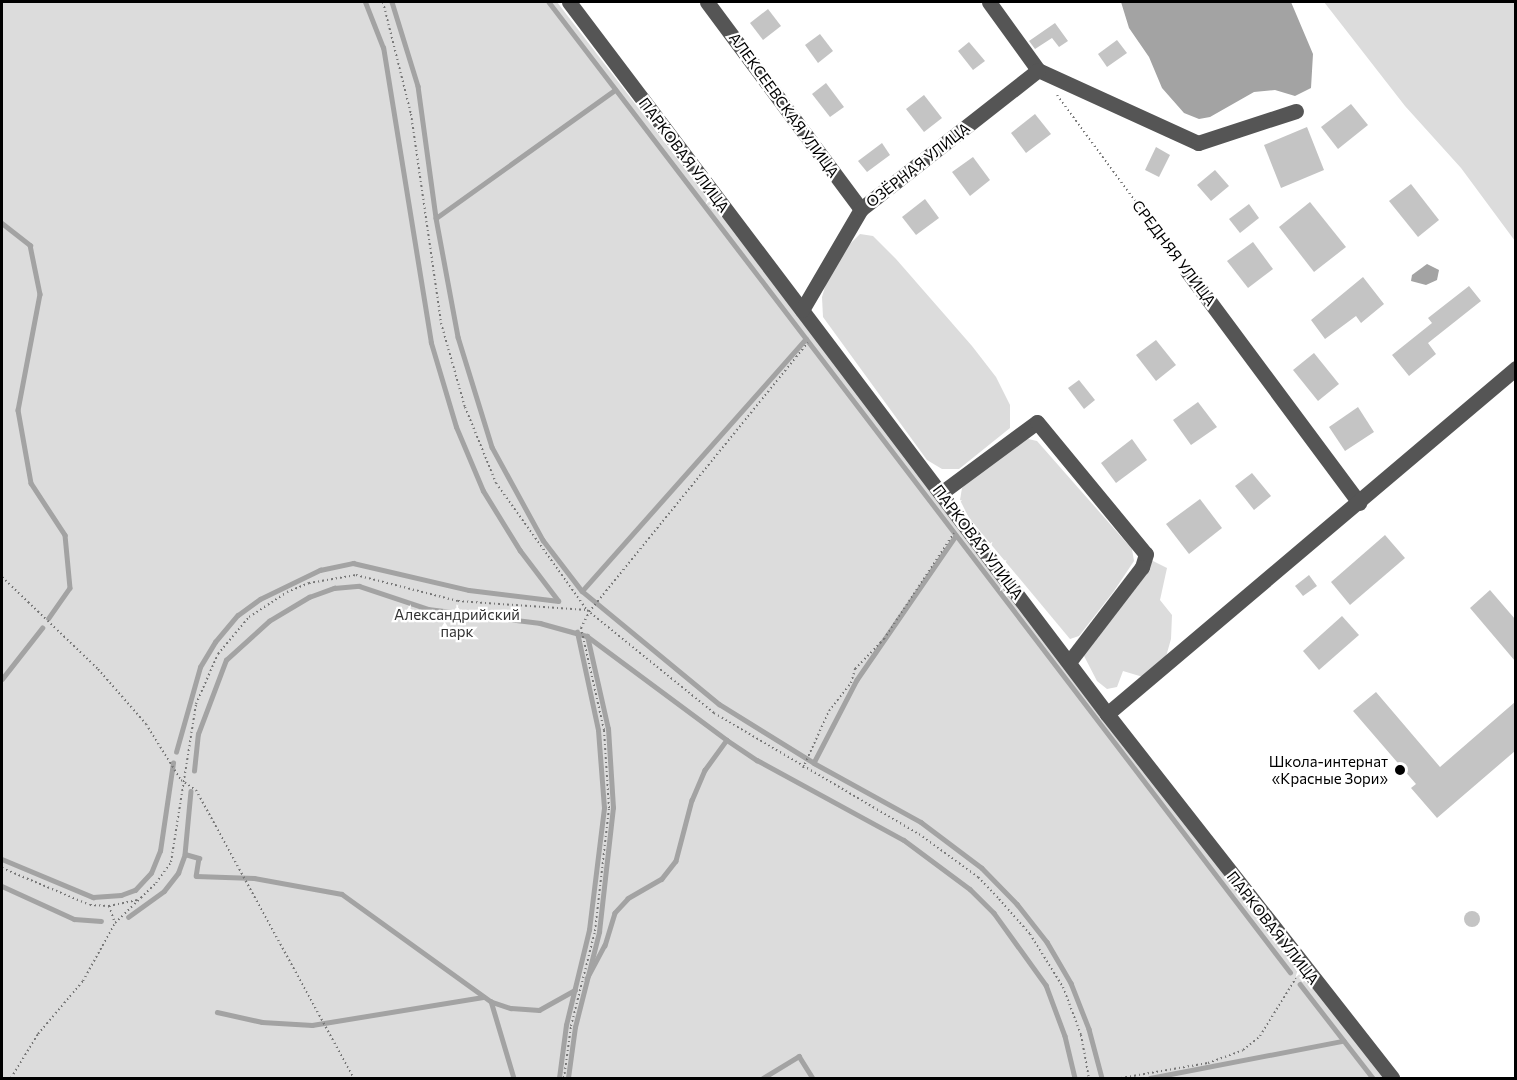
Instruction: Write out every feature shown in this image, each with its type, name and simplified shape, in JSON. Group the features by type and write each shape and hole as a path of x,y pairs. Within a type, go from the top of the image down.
{"street":[{"name":"ПАРКОВАЯ УЛИЦА","path":"569,2 1107,714 1392,1078"},
{"name":"АЛЕКСЕЕВСКАЯ УЛИЦА","path":"707,2 861,210"},
{"path":"989,2 1038,70 1198,143 1296,111"},
{"name":"ОЗЁРНАЯ УЛИЦА","path":"802,310 861,210 1038,70"},
{"name":"СРЕДНЯЯ УЛИЦА","path":"1187,271 1359,503"},
{"path":"1107,714 1359,503 1515,368"},
{"path":"941,493 1037,423 1146,554 1142,567 1069,662"}],"path":[{"path":"382,2 411,114 431,273 451,367 496,483 588,611 714,713 942,850 978,878 1007,907 1036,942 1064,987 1081,1035 1089,1078"},
{"name":"СРЕДНЯЯ УЛИЦА","path":"1052,89 1187,271"},
{"path":"564,1078 571,1026 595,931 609,808 604,730 581,628 588,611 807,344"},
{"path":"803,768 829,711 851,683 855,669 884,639 948,537"},
{"path":"11,1078 38,1034 83,981 115,923 171,862 181,780 196,704 218,654 249,617 287,592 309,583 356,576 459,601 588,611"},
{"path":"2,577 105,677 146,724 181,780 196,790 354,1078"},
{"path":"2,868 72,899 109,906 138,900"},
{"path":"109,906 115,923"},
{"path":"1121,1078 1208,1063 1243,1050 1260,1036 1293,982"}],"green space":[{"name":"Александрийский парк","path":"2,2 557,2 1383,1078 2,1078"},
{"path":"1324,2 1515,2 1515,241 1461,168 1405,106"},
{"path":"860,234 873,236 896,259 972,346 996,377 1010,405 1010,428 959,469 942,469 927,460 823,317 822,297 828,277 844,250"},
{"path":"1028,439 1037,441 1132,549 1134,561 1114,591 1079,636 1070,639 969,518 960,500 962,488 976,475"},
{"path":"1151,560 1167,568 1160,600 1172,615 1171,639 1165,660 1143,677 1123,671 1117,687 1107,689 1097,681 1083,654"}],"shaded area":[{"path":"1121,2 1291,2 1313,54 1311,88 1295,96 1275,90 1254,92 1210,117 1199,119 1184,113 1162,88 1149,57 1129,28"},
{"path":"1427,264 1439,270 1437,280 1426,285 1411,281 1412,275"}],"building":[{"path":"768,9 781,26 763,40 750,23"},
{"path":"1055,23 1068,41 1059,47 1052,38 1035,49 1029,41"},
{"path":"820,34 833,51 818,63 805,45"},
{"path":"1117,40 1127,53 1107,67 1098,54"},
{"path":"969,42 985,61 973,70 958,51"},
{"path":"826,83 844,107 830,117 812,94"},
{"path":"924,95 942,118 924,132 906,109"},
{"path":"1351,104 1368,125 1338,149 1321,127"},
{"path":"1035,114 1051,134 1026,153 1011,133"},
{"path":"1307,127 1324,170 1281,188 1264,145"},
{"path":"882,143 890,155 867,172 858,161"},
{"path":"1156,147 1170,155 1159,177 1145,170"},
{"path":"973,157 990,180 970,196 952,172"},
{"path":"1215,170 1229,186 1211,201 1197,185"},
{"path":"1411,184 1439,220 1418,237 1389,201"},
{"path":"925,199 939,218 916,235 902,217"},
{"path":"1310,202 1346,247 1314,272 1279,227"},
{"path":"1249,204 1259,218 1240,233 1229,219"},
{"path":"1253,242 1273,269 1248,288 1227,261"},
{"path":"1363,277 1384,304 1361,323 1356,316 1325,339 1311,320"},
{"path":"1469,286 1481,301 1428,343 1436,354 1409,376 1392,355 1432,323 1428,318"},
{"path":"1156,340 1176,365 1156,381 1136,355"},
{"path":"1314,353 1339,384 1318,401 1293,370"},
{"path":"1079,380 1095,400 1084,409 1068,388"},
{"path":"1198,402 1217,427 1191,445 1173,420"},
{"path":"1358,407 1374,432 1345,451 1329,427"},
{"path":"1132,439 1147,460 1116,483 1101,463"},
{"path":"1252,473 1271,496 1254,510 1235,486"},
{"path":"1200,499 1222,528 1189,554 1166,524"},
{"path":"1385,535 1405,558 1350,605 1331,582"},
{"path":"1309,575 1317,586 1303,596 1295,586"},
{"path":"1490,590 1515,619 1515,661 1470,608"},
{"path":"1342,616 1359,635 1319,670 1303,651"},
{"path":"1376,692 1440,767 1515,702 1515,751 1437,818 1411,788 1416,784 1353,711"},
{"path":"1472,911 1480,919 1472,927 1464,919"}],"waterway":[{"path":"176,752 200,667 215,642 238,615 260,599 320,570 353,563 469,590 558,601 520,551 483,491 456,427 431,343 383,48 365,2"},
{"path":"392,2 418,86 436,218 615,90"},
{"path":"549,2 1290,972"},
{"path":"436,218 458,337 492,447 543,540 582,591 806,339"},
{"path":"2,223 30,245 40,294 18,410 31,483 65,535 70,588 49,618"},
{"path":"956,536 857,680 814,763 921,822 982,868 1017,904 1047,942 1071,983 1089,1029 1102,1078"},
{"path":"194,771 198,734 226,660 269,621 309,597 334,588 359,586 428,609 540,623 587,636 727,740 705,770 692,800 676,861 662,879 628,899 615,913 605,945 587,979"},
{"path":"582,591 719,704 814,763"},
{"path":"2,679 42,628"},
{"path":"559,1078 566,1025 589,930 604,808 598,730 577,632"},
{"path":"568,1078 575,1027 599,932 613,808 608,729 587,636"},
{"path":"727,740 757,760 904,840 970,889 994,913 1046,985 1065,1036 1075,1078"},
{"path":"2,859 93,897 121,895 135,890 151,873 160,851 173,763"},
{"path":"191,791 185,854 199,858 196,876 254,878 342,894 492,1002 511,1008 539,1010 575,990"},
{"path":"128,917 164,891 178,873 185,854"},
{"path":"2,886 74,919 101,921"},
{"path":"1300,984 1373,1078"},
{"path":"217,1012 262,1022 312,1025 483,997"},
{"path":"491,1001 514,1078"},
{"path":"1150,1078 1343,1041"},
{"path":"763,1078 799,1056 813,1078"}],"place":[{"name":"Школа-интернат «Красные Зори»","path":"1400,770"}]}
